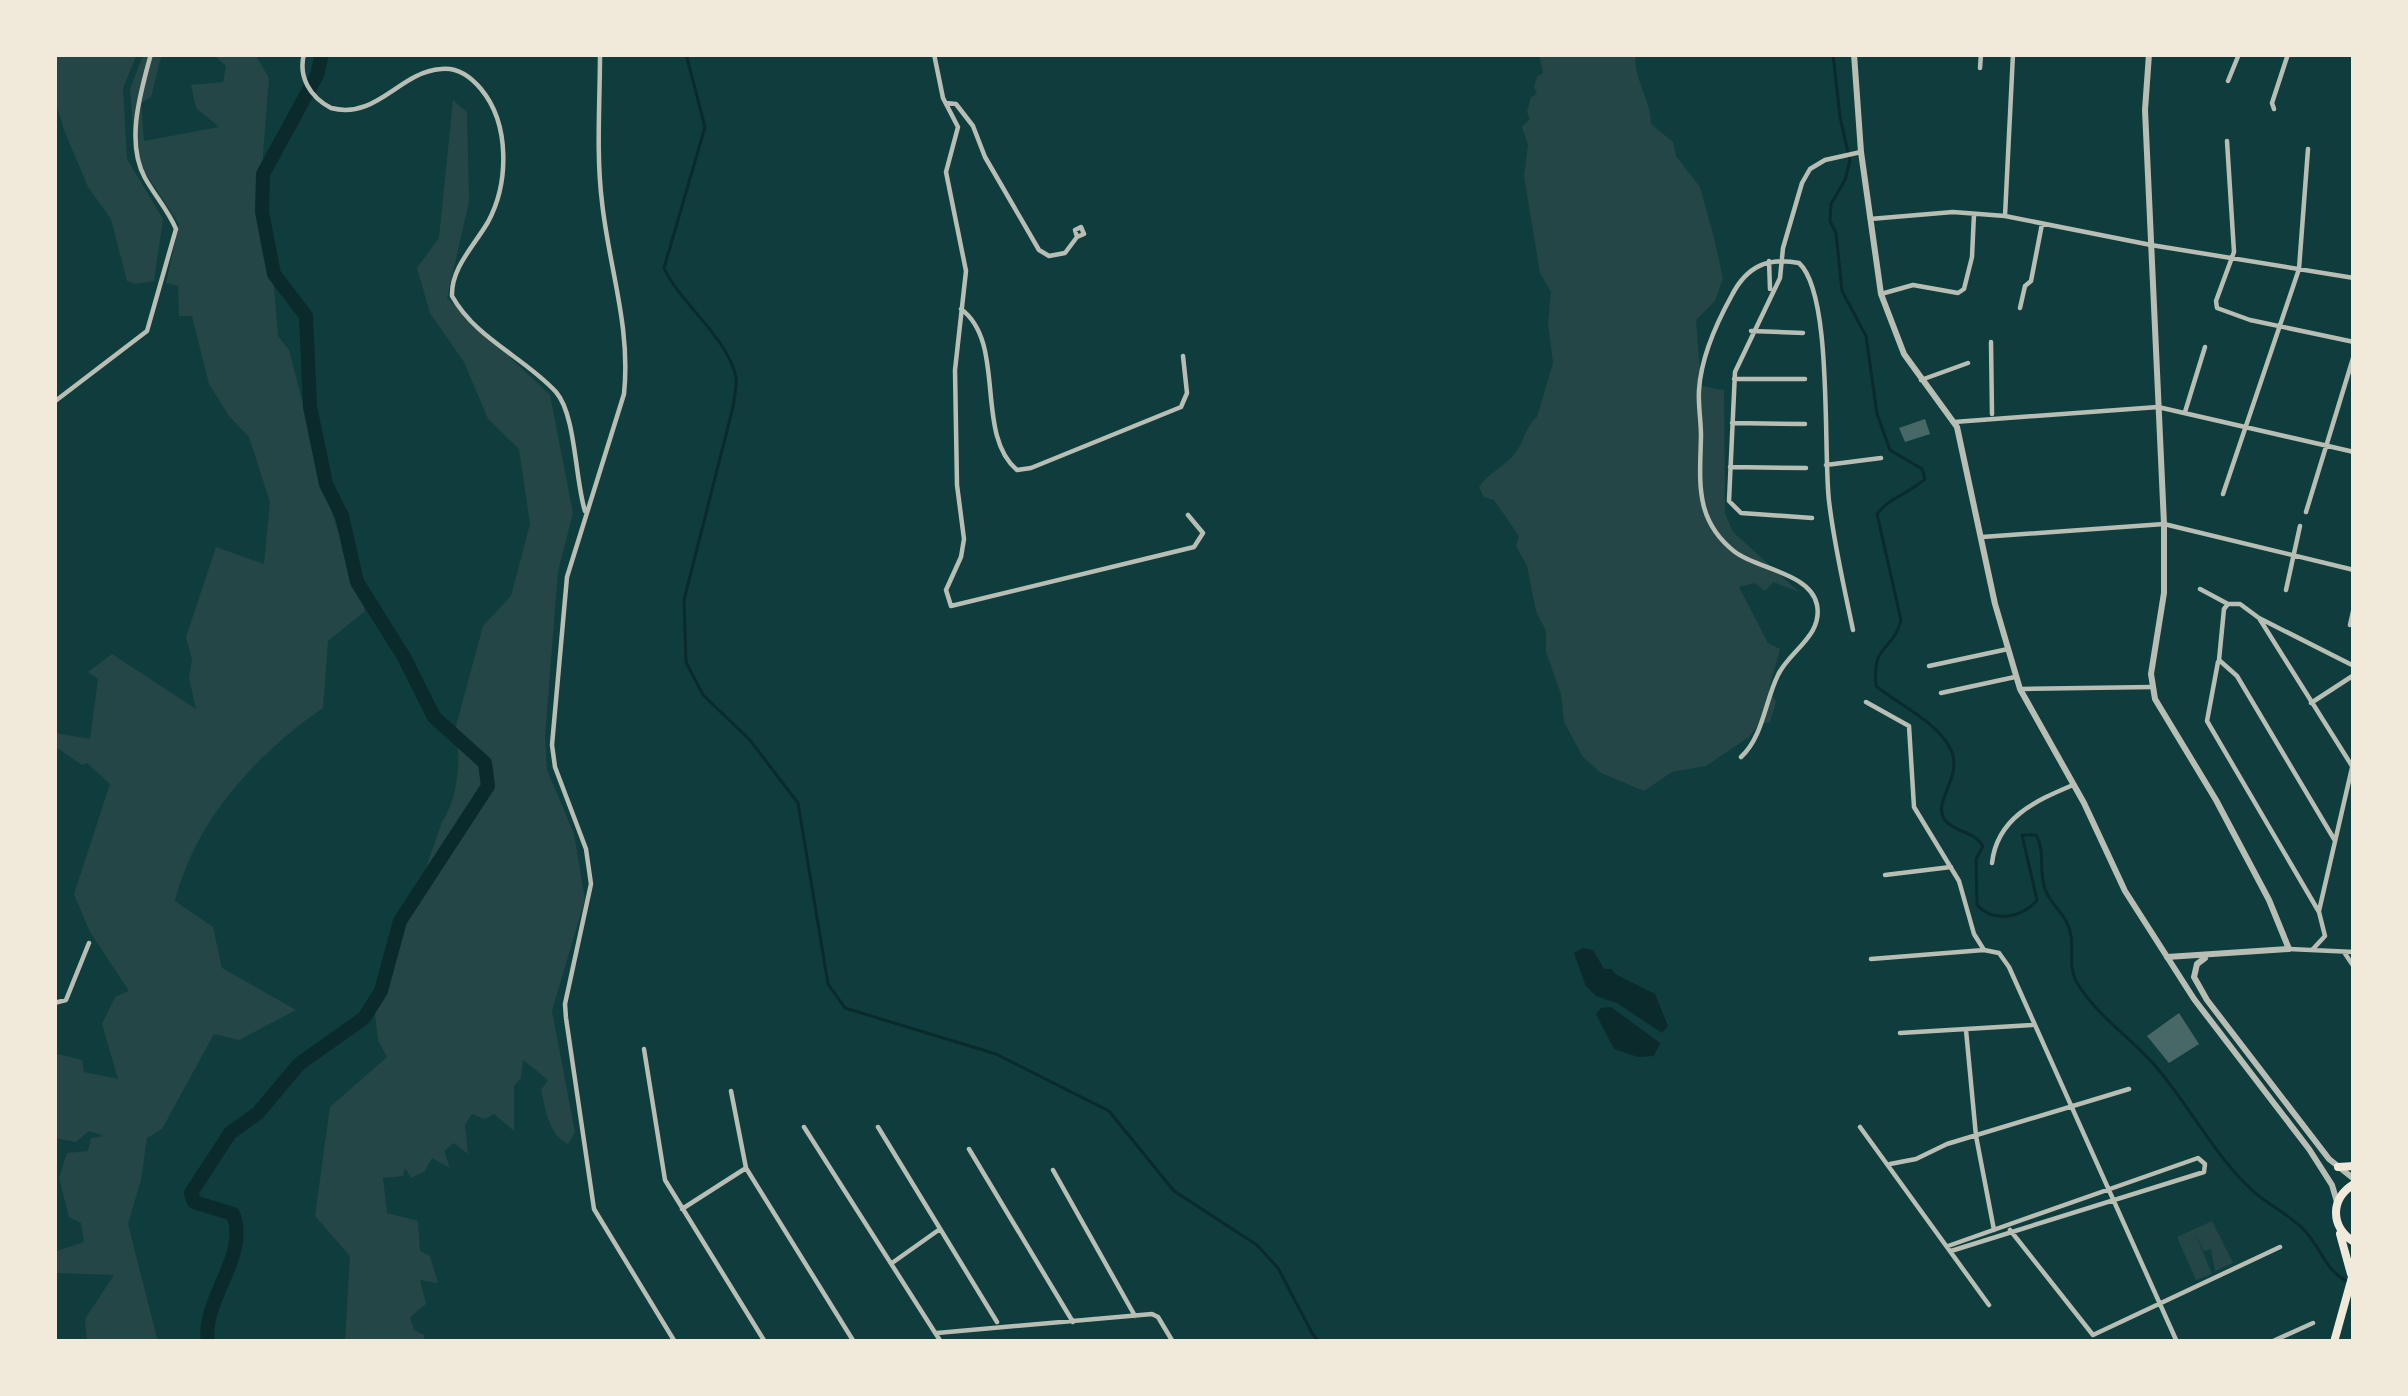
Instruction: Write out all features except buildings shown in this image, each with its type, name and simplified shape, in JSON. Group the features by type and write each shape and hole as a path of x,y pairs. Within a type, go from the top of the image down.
{"highway":[{"path":"2338,1167 2354,1166"},
{"path":"2334,1342 2351,1274 2338,1227 2337,1202 2354,1181"},
{"path":"2338,1227 2354,1242"}],"street":[{"path":"54,402 147,331 162,284 176,229 145,178 136,142 151,54"},
{"path":"304,54 300,69 307,84 331,109 354,110 375,103 422,74 444,68 463,74 485,93 501,128 500,186 488,221 454,274 452,296 487,337 557,394 567,416 585,511"},
{"path":"600,54 602,205 624,318 627,367 624,394 567,577 552,745 555,767 586,849 591,884 565,1004 598,1217 675,1342"},
{"path":"934,54 946,103 958,127 946,172 964,250 956,370 956,470 964,539 946,590 949,605 1194,547 1203,532 1188,515"},
{"path":"1854,54 1880,294 1896,338 1954,422 2020,688 2074,784 2125,892 2194,999 2309,1148 2337,1202"},
{"path":"1980,68 1981,54"},
{"path":"2005,216 2013,54"},
{"path":"2150,54 2145,110 2164,524 2164,593 2152,687 2270,900 2289,949"},
{"path":"2228,81 2239,54"},
{"path":"2274,109 2288,54"},
{"path":"946,103 956,104 973,126 985,157 1039,250 1048,256 1065,254 1077,237"},
{"path":"2228,141 2234,258 2217,308 2354,342"},
{"path":"2223,494 2299,268 2308,149"},
{"path":"1812,518 1741,513 1729,501 1734,379 1751,332 1780,278 1780,259 1804,178 1834,158 1861,152"},
{"path":"1880,294 1913,285 1964,290 1972,257 1974,214"},
{"path":"1870,219 2005,216 2354,278"},
{"path":"2020,308 2025,286 2031,281 2042,224"},
{"path":"1769,261 1769,295"},
{"path":"1741,758 1757,733 1779,672 1808,640 1817,612 1814,597 1805,587 1731,549 1713,529 1699,497 1702,368 1736,287 1751,269 1769,261 1799,263 1809,277 1823,350 1829,503 1853,630"},
{"path":"961,309 983,335 990,403 1008,461 1017,470 1031,469 1181,407 1187,393 1183,356"},
{"path":"1751,332 1803,333"},
{"path":"1991,342 1992,414"},
{"path":"2185,412 2205,347"},
{"path":"2306,512 2354,356"},
{"path":"1921,380 1967,363"},
{"path":"1734,379 1805,379"},
{"path":"1954,422 2158,407 2354,452"},
{"path":"1732,423 1805,424"},
{"path":"1826,465 1881,458"},
{"path":"1730,467 1806,468"},
{"path":"1982,537 2164,524 2354,570"},
{"path":"2286,590 2300,526"},
{"path":"2200,589 2228,604 2240,604 2354,670 2311,703"},
{"path":"2228,604 2207,721 2319,912 2325,936 2313,949"},
{"path":"2350,626 2354,607"},
{"path":"2259,619 2353,763 2319,912"},
{"path":"1929,666 2008,649"},
{"path":"2219,660 2237,676 2334,839"},
{"path":"1941,693 2015,676"},
{"path":"2020,688 2152,687"},
{"path":"1866,702 1909,727 1914,807 1952,867 1984,950"},
{"path":"1992,863 1994,843 2008,825 2030,804 2074,784"},
{"path":"1885,875 1952,867"},
{"path":"54,1003 66,1000 89,943"},
{"path":"2167,957 2289,949 2354,952"},
{"path":"1871,959 1984,950 2004,959 2177,1342"},
{"path":"2344,952 2354,967"},
{"path":"2208,956 2195,970 2196,982 2338,1167 2354,1181"},
{"path":"1900,1033 2035,1025"},
{"path":"1966,1030 1976,1136 1994,1231"},
{"path":"644,1049 664,1178 765,1342"},
{"path":"1890,1164 2129,1089"},
{"path":"731,1090 746,1168 854,1342"},
{"path":"804,1127 941,1342"},
{"path":"878,1127 999,1324"},
{"path":"1861,1127 1988,1305"},
{"path":"969,1149 1073,1322"},
{"path":"2198,1158 2205,1164 2204,1172 1950,1248 2198,1158"},
{"path":"682,1209 746,1168"},
{"path":"1053,1170 1135,1316"},
{"path":"892,1264 940,1229"},
{"path":"2010,1230 2090,1334 2096,1335 2280,1247"},
{"path":"936,1333 999,1324 1135,1316 1158,1317 1173,1342"},
{"path":"2272,1342 2313,1322"}],"shaded area":[{"path":"54,54 137,54 123,88 127,159 163,219 154,281 127,281 111,219 88,187 64,130 54,96"},
{"path":"162,54 151,97 141,103 144,141 219,127 196,108 191,85 223,82 226,66 213,54 255,54 269,78 263,155 278,336 289,350 330,507 365,611 328,641 323,708 274,746 231,792 197,844 175,901 213,927 222,968 296,1010 239,1040 214,1034 162,1129 147,1138 128,1224 158,1342 87,1342 85,1319 114,1275 56,1273 54,1252 84,1242 81,1223 69,1217 59,1178 67,1153 88,1151 91,1138 104,1136 89,1131 76,1142 54,1138 54,1053 82,1060 84,1072 118,1079 102,1024 115,997 129,991 90,932 74,894 110,784 87,763 82,765 54,746 55,733 90,739 98,679 88,672 112,654 196,709 186,637 216,547 264,564 270,502 249,437 209,384 192,316 179,316 178,286 166,283 179,224 135,157 130,89 142,58"},
{"path":"1539,54 1636,54 1651,124 1673,142 1676,156 1700,187 1723,278 1715,301 1696,320 1701,386 1724,390 1725,513 1733,532 1799,592 1773,582 1765,591 1755,583 1739,587 1768,643 1780,649 1769,689 1776,702 1770,722 1759,724 1749,737 1706,766 1672,772 1644,791 1601,773 1583,757 1564,722 1561,694 1546,652 1546,631 1536,611 1527,566 1516,546 1519,536 1479,487 1512,457 1537,417 1553,363 1548,323 1551,292 1540,273 1524,176 1528,145 1522,127 1530,119 1531,97 1537,94 1534,87 1543,73"},
{"path":"453,100 467,112 469,202 447,298 550,395 573,513 558,571 545,737 547,770 574,834 585,899 552,1011 575,1132 568,1144 556,1134 541,1090 548,1080 523,1060 521,1078 514,1086 514,1131 494,1114 485,1119 472,1114 465,1125 468,1154 454,1143 444,1151 450,1168 432,1158 425,1171 411,1178 405,1168 403,1176 383,1178 387,1213 418,1221 420,1251 430,1256 438,1283 420,1280 426,1304 410,1317 424,1342 345,1342 350,1256 315,1216 330,1107 387,1057 378,1040 375,1014 452,801 458,765 455,730 483,626 511,596 530,524 519,449 488,419 464,362 430,313 417,268 439,238"},
{"path":"1593,950 1604,969 1655,994 1668,1026 1662,1033 1586,986 1574,953"},
{"path":"1611,1007 1660,1043 1654,1056 1638,1057 1614,1049 1596,1014"},
{"path":"2212,1221 2233,1263 2215,1271 2211,1249 2204,1251 2195,1233 2212,1274 2196,1280 2177,1237"}],"waterway":[{"path":"208,1342 211,1310 231,1262 237,1230 233,1214 194,1202 191,1193 230,1133 258,1113 299,1064 364,1018 381,991 400,921 488,786 485,763 434,717 404,657 357,582 342,516 326,484 310,407 306,316 274,274 262,212 263,174 317,75 322,54"},
{"path":"686,54 705,127 664,268 724,348 736,381 684,600 686,662 703,695 749,739 798,803 828,984 845,1008 996,1054 1109,1111 1174,1191 1257,1245 1278,1268 1311,1331"},
{"path":"1833,54 1850,161 1831,204 1842,291 1866,336 1877,414 1890,450 1922,469 1925,479 1877,514 1901,620 1877,661 1876,686 1926,722 1950,748 1954,769 1942,813 1949,824 1983,846 1976,859 1977,905 1991,914 2007,916 2037,900 2022,835 2036,835 2045,889 2069,928 2073,971 2084,994 2157,1068 2240,1179 2300,1226 2346,1281"},
{"path":"1311,1332 1319,1342"}]}
